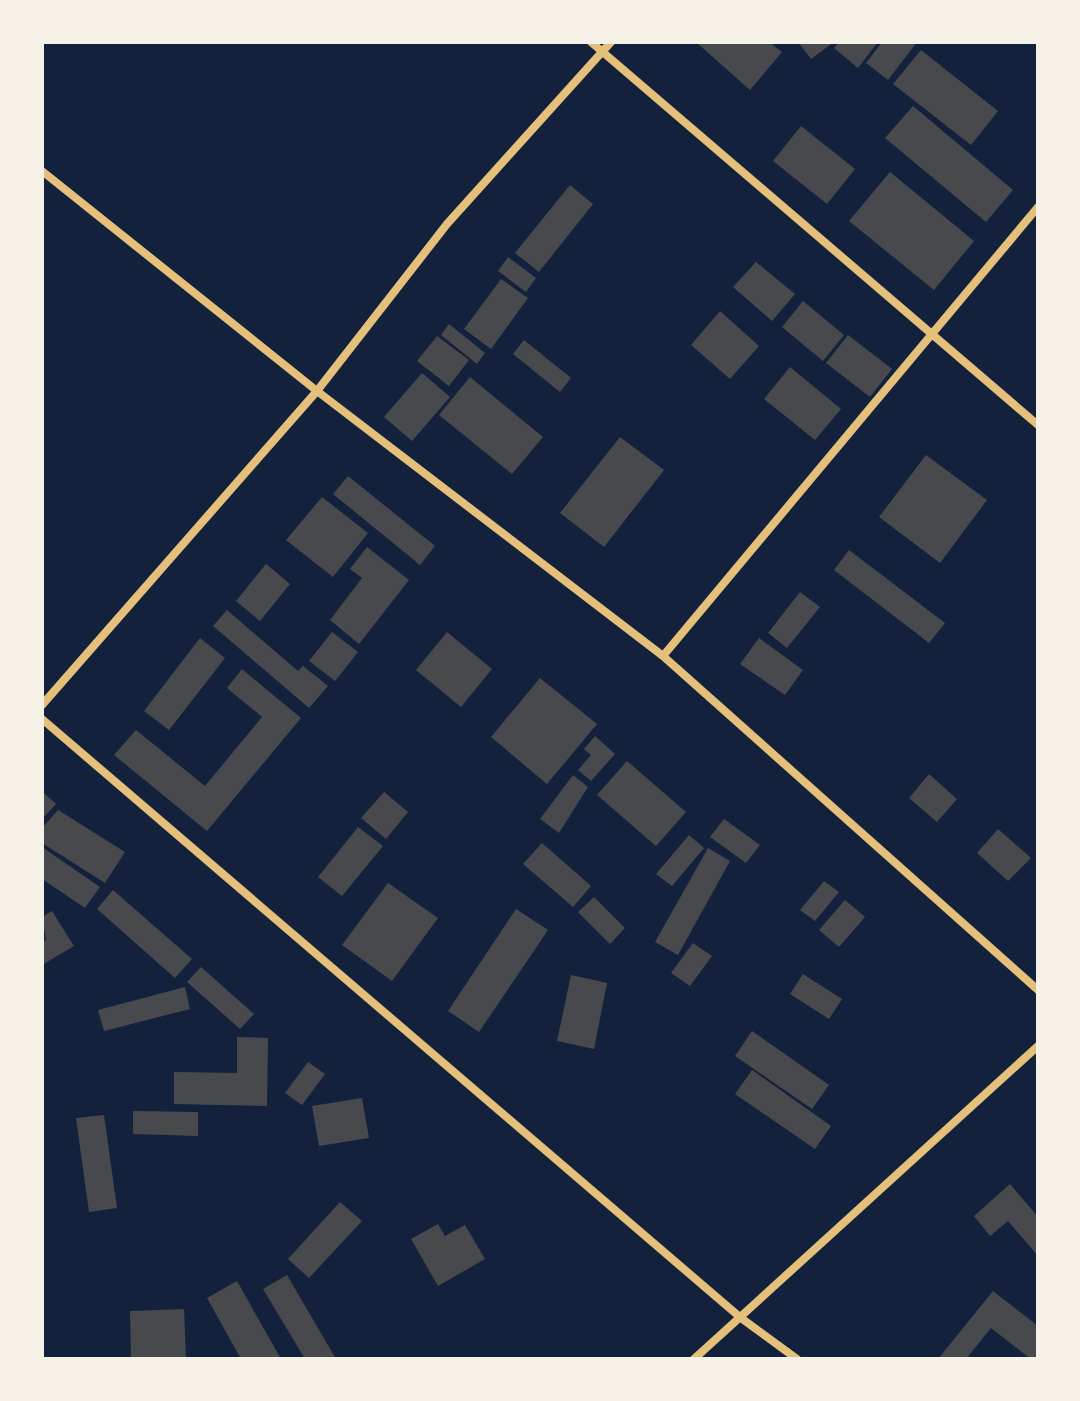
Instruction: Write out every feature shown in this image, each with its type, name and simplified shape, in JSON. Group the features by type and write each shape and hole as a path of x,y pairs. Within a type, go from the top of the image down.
{"street":[{"path":"591,42 1038,425"},
{"path":"42,705 317,391 447,224 611,42"},
{"path":"42,171 317,391 663,656 1038,990"},
{"path":"663,656 1038,207"},
{"path":"42,719 741,1318 797,1359"},
{"path":"694,1359 1038,1046"}],"building":[{"path":"696,42 769,42 782,52 750,90"},
{"path":"798,42 834,42 811,59"},
{"path":"839,42 878,42 858,68 834,48"},
{"path":"882,42 917,42 888,80 866,63"},
{"path":"921,50 998,111 971,145 893,84"},
{"path":"913,106 1013,190 986,222 885,138"},
{"path":"801,126 855,169 827,204 773,161"},
{"path":"890,172 974,241 934,290 849,221"},
{"path":"570,185 593,204 539,272 515,253"},
{"path":"508,257 536,278 526,292 498,271"},
{"path":"756,262 795,294 772,321 733,287"},
{"path":"501,279 528,298 491,349 464,329"},
{"path":"803,301 844,335 823,361 782,327"},
{"path":"720,311 759,346 730,379 691,345"},
{"path":"449,324 485,353 477,364 441,335"},
{"path":"848,335 892,369 870,397 826,363"},
{"path":"437,336 469,360 449,386 417,361"},
{"path":"524,340 571,378 560,392 513,354"},
{"path":"790,367 841,409 815,440 764,399"},
{"path":"422,373 450,397 412,441 384,417"},
{"path":"470,377 543,437 512,474 439,415"},
{"path":"620,437 664,470 604,547 560,513"},
{"path":"926,455 987,500 940,563 879,517"},
{"path":"348,476 435,546 420,565 333,494"},
{"path":"322,497 368,533 333,577 286,540"},
{"path":"367,547 409,580 359,644 330,620 362,578 350,569"},
{"path":"849,550 945,623 929,643 834,570"},
{"path":"266,564 290,584 260,621 236,601"},
{"path":"800,592 820,607 787,648 768,633"},
{"path":"227,610 298,671 303,666 328,686 309,708 213,626"},
{"path":"332,632 358,652 335,681 309,661"},
{"path":"447,632 492,669 461,707 416,670"},
{"path":"200,638 225,658 169,730 144,711"},
{"path":"759,638 803,670 785,695 740,664"},
{"path":"242,669 301,718 207,831 114,755 136,730 205,786 262,717 227,688"},
{"path":"540,678 597,724 547,784 491,737"},
{"path":"595,736 615,754 591,781 578,770 591,755 584,749"},
{"path":"627,761 686,812 656,846 597,795"},
{"path":"929,774 957,799 937,822 909,798"},
{"path":"573,775 588,787 559,833 540,819"},
{"path":"384,792 408,812 386,839 361,818"},
{"path":"42,794 56,804 42,819"},
{"path":"58,810 125,852 105,883 42,843 42,828"},
{"path":"724,819 760,845 746,863 710,837"},
{"path":"358,827 383,846 342,896 318,877"},
{"path":"998,829 1031,858 1008,881 977,853"},
{"path":"689,835 704,848 672,886 656,874"},
{"path":"542,843 591,886 573,907 523,864"},
{"path":"42,847 100,887 85,908 42,879"},
{"path":"708,848 730,861 678,955 655,942"},
{"path":"824,881 839,892 815,921 800,910"},
{"path":"388,883 438,918 392,981 342,945"},
{"path":"113,890 192,959 175,978 97,909"},
{"path":"594,897 625,928 610,944 578,912"},
{"path":"845,900 865,917 839,947 819,930"},
{"path":"516,909 548,930 479,1032 448,1011"},
{"path":"52,911 74,946 42,965 42,942 46,940 42,917"},
{"path":"693,943 712,956 690,986 671,973"},
{"path":"201,967 254,1014 240,1029 187,982"},
{"path":"803,974 842,999 829,1019 790,994"},
{"path":"571,975 607,983 594,1049 557,1041"},
{"path":"185,987 190,1009 104,1031 98,1010"},
{"path":"752,1031 829,1085 812,1109 735,1056"},
{"path":"237,1037 268,1038 267,1106 174,1104 174,1072 237,1073"},
{"path":"308,1062 325,1074 302,1105 285,1093"},
{"path":"752,1070 831,1126 815,1149 735,1094"},
{"path":"362,1098 369,1138 319,1146 312,1106"},
{"path":"133,1111 198,1112 198,1136 133,1134"},
{"path":"104,1115 117,1208 89,1212 76,1118"},
{"path":"1010,1184 1038,1217 1038,1256 1008,1221 990,1236 974,1216"},
{"path":"340,1202 362,1221 309,1278 288,1259"},
{"path":"438,1224 445,1236 465,1225 485,1259 438,1286 411,1239"},
{"path":"287,1275 336,1359 305,1359 263,1289"},
{"path":"237,1281 281,1359 241,1359 207,1298"},
{"path":"993,1291 1038,1326 1038,1359 1031,1359 991,1328 966,1359 938,1359"},
{"path":"184,1309 186,1359 131,1359 130,1311"}]}
